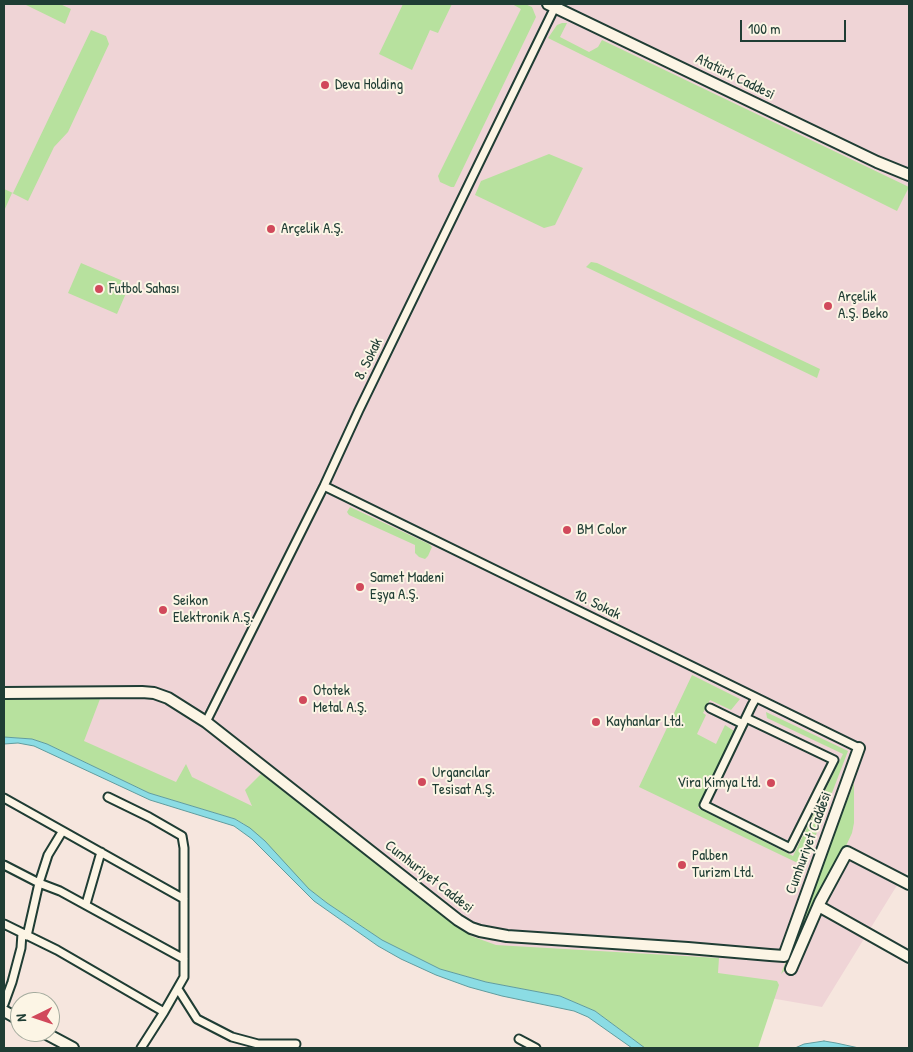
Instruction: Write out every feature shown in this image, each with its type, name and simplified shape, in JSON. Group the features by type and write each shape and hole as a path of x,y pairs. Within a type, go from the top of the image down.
{"street":[{"name":"Atatürk Caddesi","path":"552,5 877,162 909,175"},
{"name":"8. Sokak","path":"206,722 324,486 552,5"},
{"name":"10. Sokak","path":"324,486 859,748"},
{"name":"Cumhuriyet Caddesi","path":"4,693 142,692 154,693 168,698 206,722 458,920 471,928 491,934 507,936 784,956 859,748"},
{"path":"710,708 744,721 834,760 790,848 704,805 744,721 756,698"},
{"path":"4,798 184,899"},
{"path":"108,798 149,817 182,836 184,848 184,977 141,1048"},
{"path":"4,1004 48,855 62,832"},
{"path":"86,904 101,852"},
{"path":"791,969 820,902 847,852 909,884"},
{"path":"4,865 39,883 60,890 184,959"},
{"path":"822,908 909,957"},
{"path":"4,924 57,950 164,1012"},
{"path":"178,989 197,1019 232,1038 258,1044 296,1044"},
{"path":"520,1039 531,1047"},
{"path":"60,1041 73,1048"}],"shaded area":[{"path":"4,4 909,4 909,870 899,882 822,1007 620,972 464,954 293,830 4,730"}],"green space":[{"path":"24,4 60,4 71,9 65,24"},
{"path":"403,4 452,4 438,33 430,30 412,70 379,54"},
{"path":"512,4 525,4 532,7 536,17 454,187 451,187 440,182 438,176 521,9"},
{"path":"567,23 560,37 589,52 598,47 602,40 909,187 897,211 548,38 557,25"},
{"path":"91,30 106,36 109,44 68,132 54,147 28,201 12,193 4,211 4,189 13,193"},
{"path":"549,154 583,168 555,225 544,228 475,195 481,181"},
{"path":"591,262 597,263 820,369 817,378 586,267"},
{"name":"Futbol Sahası","path":"81,263 130,284 117,314 68,293"},
{"path":"350,507 429,544 432,547 428,556 425,559 419,557 415,553 415,545 349,515 347,512"},
{"path":"692,675 740,699 731,710 710,700 703,713 706,715 697,734 716,744 725,725 734,731 698,808 793,856 843,754 767,718 766,712 848,751 804,866 639,787"},
{"path":"100,699 84,741 176,782 186,764 192,777 252,806 245,790 261,774 471,936 496,945 719,958 718,973 777,981 779,985 758,1048 645,1048 595,1011 560,996 486,982 440,969 382,940 327,903 309,889 244,824 235,819 149,793 47,744 32,739 4,737 4,700"},
{"path":"854,783 854,823 852,833 791,964 781,974"}],"water":[{"path":"4,737 32,739 47,744 149,793 235,819 250,828 265,841 309,889 382,940 440,969 486,982 560,996 595,1011 645,1048 632,1048 588,1017 574,1011 469,987 401,959 378,946 314,901 252,839 234,826 150,800 34,746 18,743 4,744"},
{"path":"824,1041 859,1048 795,1048 804,1044"}],"place":[{"name":"Deva Holding","path":"325,85"},
{"name":"Arçelik A.Ş.","path":"271,229"},
{"name":"Futbol Sahası","path":"99,289"},
{"name":"Arçelik A.Ş. Beko","path":"828,306"},
{"name":"BM Color","path":"567,530"},
{"name":"Samet Madeni Eşya A.Ş.","path":"360,587"},
{"name":"Seikon Elektronik A.Ş.","path":"163,610"},
{"name":"Ototek Metal A.Ş.","path":"303,700"},
{"name":"Kayhanlar Ltd.","path":"596,722"},
{"name":"Urgancılar Tesisat A.Ş.","path":"422,782"},
{"name":"Vira Kimya Ltd.","path":"771,783"},
{"name":"Palben Turizm Ltd.","path":"682,865"}]}
